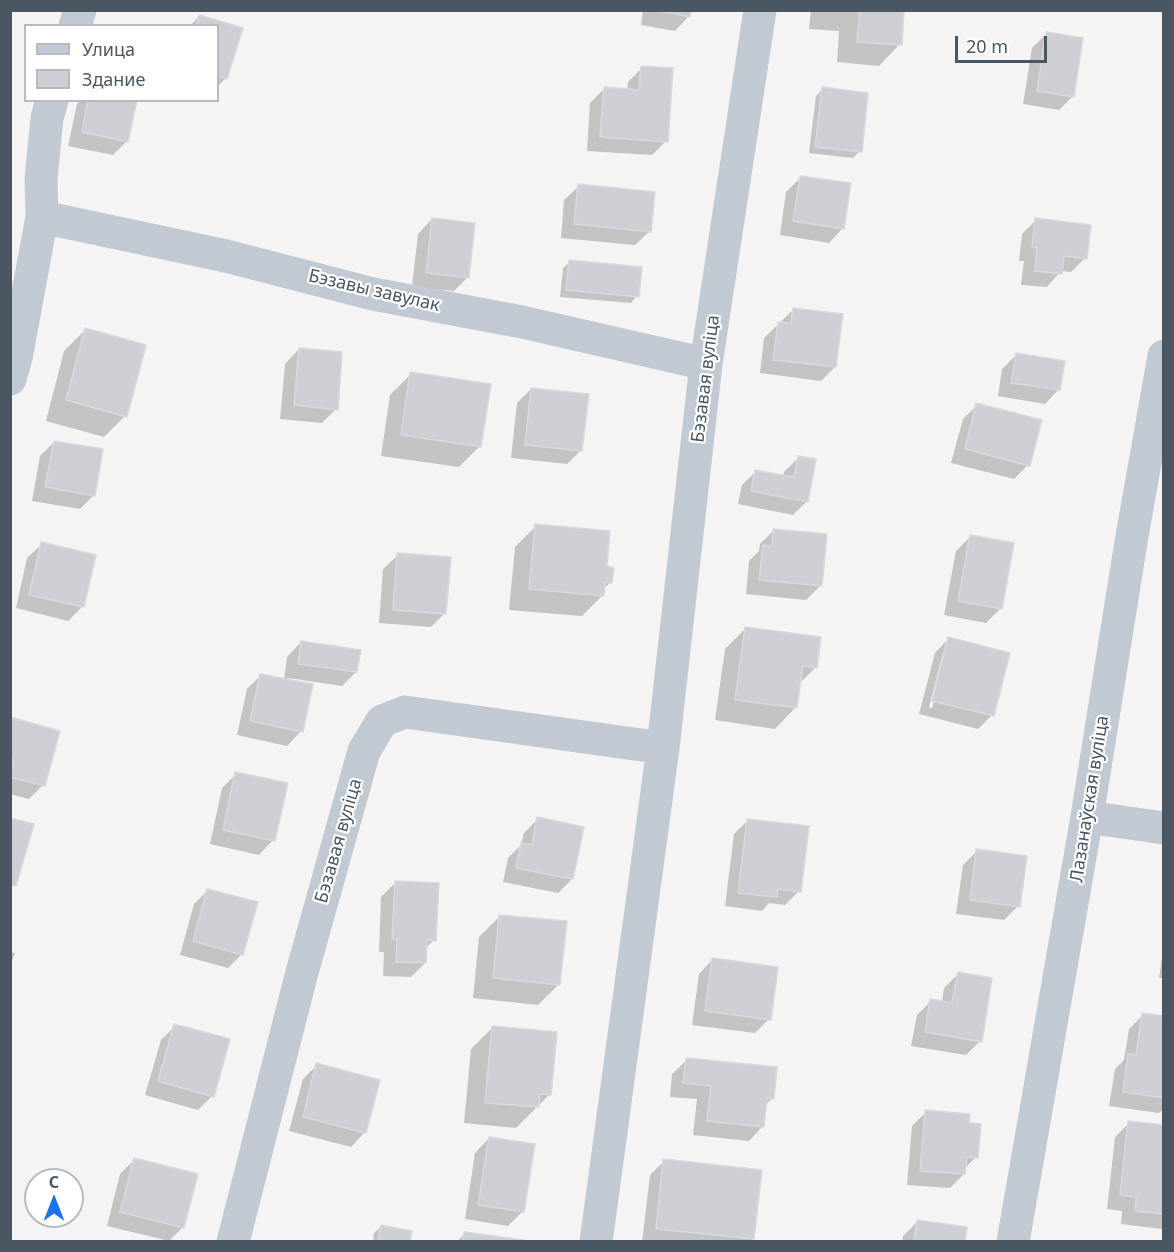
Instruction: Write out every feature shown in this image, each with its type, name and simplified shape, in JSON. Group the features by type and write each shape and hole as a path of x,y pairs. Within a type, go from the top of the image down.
{"street":[{"name":"Бэзавая вуліца","path":"596,1242 663,748 706,364 760,10"},
{"path":"10,379 16,358 42,217 41,179 47,117 51,102"},
{"name":"Бэзавы завулак","path":"42,217 226,256 373,294 522,322 706,364"},
{"name":"Лазанаўская вуліца","path":"1013,1242 1164,356"},
{"name":"Бэзавая вуліца","path":"233,1242 301,976 364,751 382,721 405,712 663,748"},
{"path":"1087,817 1164,828"}],"building":[{"path":"655,10 691,10 690,17"},
{"path":"860,10 904,10 902,45 857,42"},
{"path":"199,15 243,28 227,79 219,76 219,24 197,24"},
{"path":"1046,32 1083,38 1074,97 1037,91"},
{"path":"641,66 673,68 668,142 600,137 604,87 639,90"},
{"path":"822,87 868,93 862,152 815,147"},
{"path":"88,102 137,102 128,142 82,132"},
{"path":"800,176 851,183 844,229 793,221"},
{"path":"578,184 655,192 651,232 574,224"},
{"path":"432,218 475,223 469,278 426,273"},
{"path":"1035,218 1091,225 1087,259 1064,256 1062,274 1035,271 1037,247 1032,247"},
{"path":"569,260 642,267 639,297 566,290"},
{"path":"793,308 843,314 836,367 773,360 778,322 791,323"},
{"path":"85,328 146,345 127,417 66,400"},
{"path":"299,348 342,352 338,410 294,405"},
{"path":"1016,353 1065,361 1060,390 1011,383"},
{"path":"410,372 491,384 481,447 401,435"},
{"path":"531,388 589,394 582,451 525,445"},
{"path":"976,403 1042,420 1030,466 965,449"},
{"path":"54,441 103,449 95,496 45,487"},
{"path":"798,456 816,459 808,502 751,491 755,470 794,477"},
{"path":"535,524 610,531 607,566 614,568 612,583 605,582 604,596 529,589"},
{"path":"773,529 827,534 822,586 759,580 763,545 772,546"},
{"path":"970,535 1014,543 1002,609 958,601"},
{"path":"41,542 96,555 84,607 29,595"},
{"path":"397,553 451,557 446,614 393,610"},
{"path":"745,627 821,637 817,668 803,666 797,708 735,700"},
{"path":"948,637 1010,653 994,716 932,701"},
{"path":"301,641 361,650 357,672 298,664"},
{"path":"260,674 313,684 303,732 250,721"},
{"path":"10,717 60,731 45,786 10,777 14,760 10,759"},
{"path":"235,772 288,783 275,841 223,830"},
{"path":"537,817 584,827 573,879 516,868 521,843 532,845"},
{"path":"10,818 34,824 16,886 10,884"},
{"path":"747,819 809,826 801,892 778,889 777,897 738,893"},
{"path":"976,849 1027,856 1020,907 970,900"},
{"path":"395,881 439,883 436,941 427,940 426,963 396,962 397,939 392,939"},
{"path":"207,889 258,902 243,955 193,941"},
{"path":"499,915 567,921 560,985 493,978"},
{"path":"712,958 778,967 771,1020 705,1011"},
{"path":"958,972 992,978 982,1042 925,1032 930,999 952,1003"},
{"path":"1142,1013 1164,1016 1164,1098 1123,1092 1128,1054 1136,1055"},
{"path":"174,1024 230,1039 214,1097 158,1081"},
{"path":"492,1026 557,1032 551,1095 540,1094 539,1107 485,1103"},
{"path":"686,1058 777,1067 774,1099 767,1098 764,1127 707,1121 711,1086 683,1083"},
{"path":"316,1063 380,1080 366,1133 303,1117"},
{"path":"925,1110 970,1114 969,1123 981,1124 978,1158 967,1157 965,1174 920,1171"},
{"path":"1128,1121 1164,1125 1164,1214 1135,1211 1136,1197 1120,1195"},
{"path":"489,1137 535,1144 524,1212 478,1205"},
{"path":"134,1158 198,1174 184,1228 120,1212"},
{"path":"663,1159 762,1170 754,1239 656,1229"},
{"path":"917,1220 967,1227 965,1242 914,1242"},
{"path":"381,1225 412,1231 410,1242 378,1242"},
{"path":"464,1232 524,1240 523,1242 463,1242"}]}
